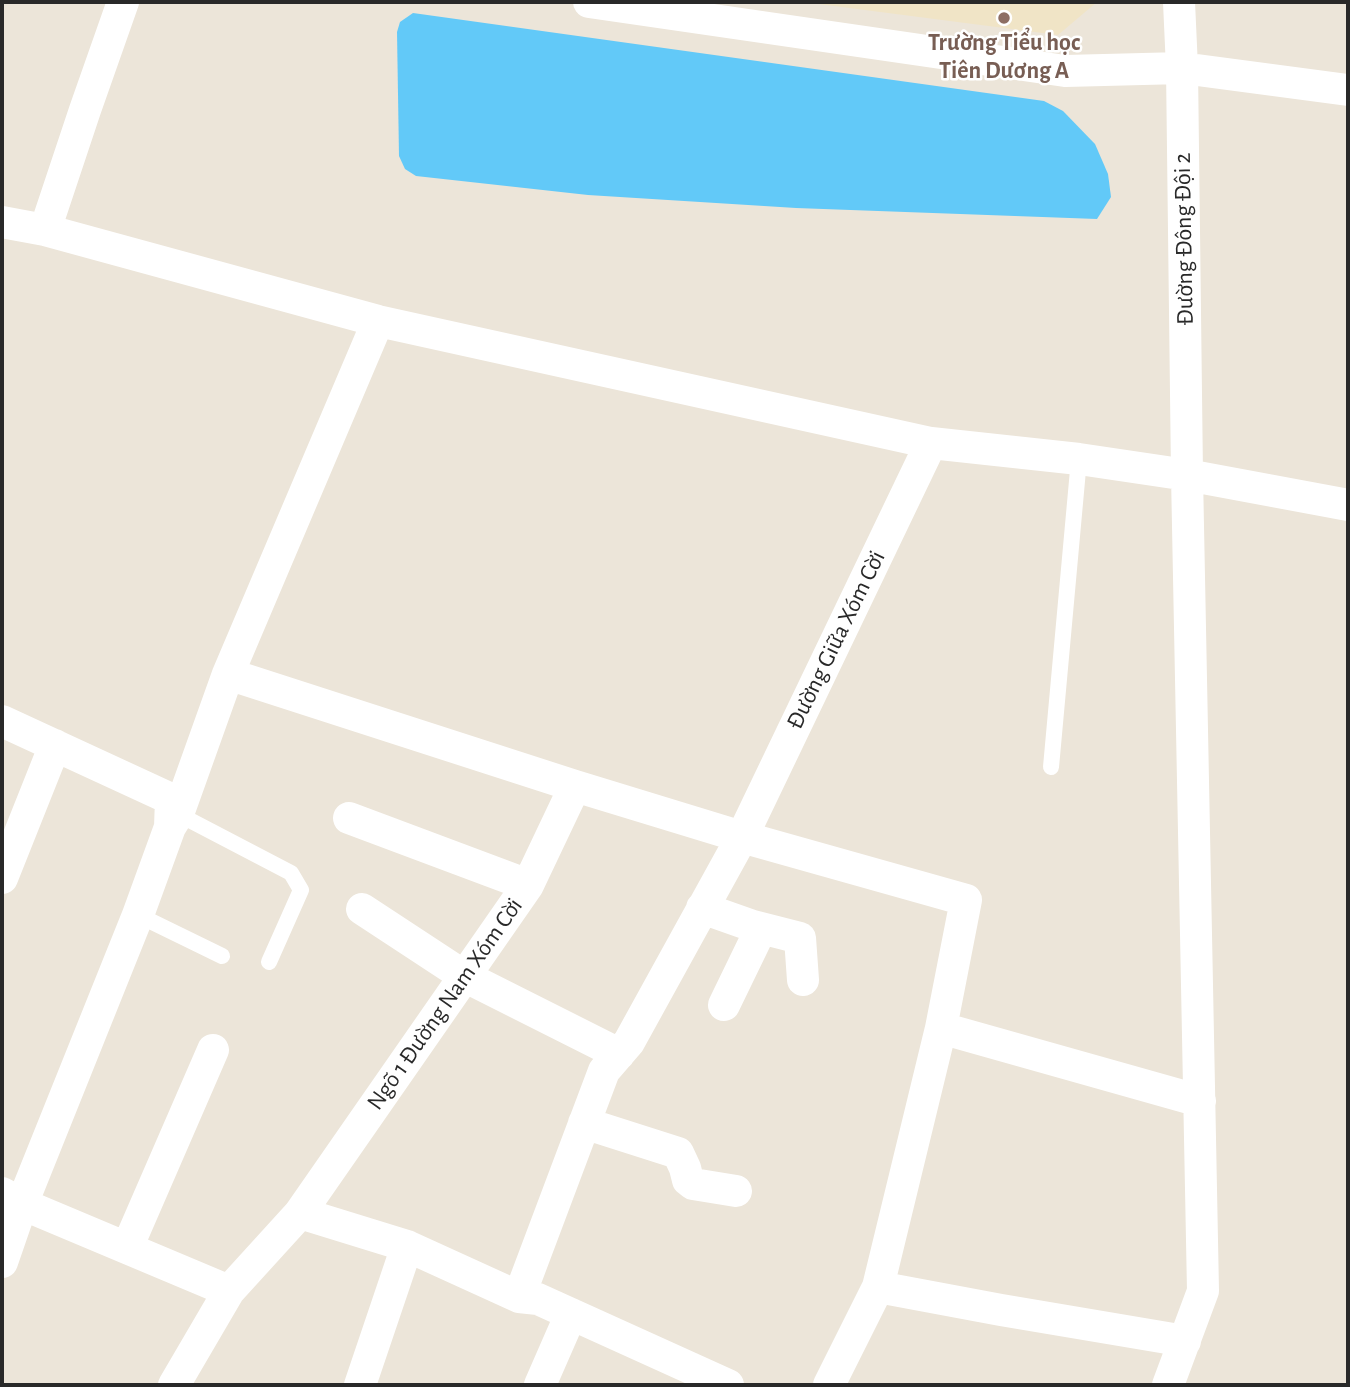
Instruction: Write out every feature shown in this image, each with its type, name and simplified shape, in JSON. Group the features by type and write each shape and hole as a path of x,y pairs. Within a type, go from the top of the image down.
{"street":[{"path":"45,230 123,2"},
{"path":"589,2 1065,71 1182,68 1348,90"},
{"name":"Đường Đông Đội 2","path":"1168,1385 1203,1291 1179,2"},
{"path":"2,222 45,230 378,321 931,443 1079,459 1187,475 1348,505"},
{"path":"2,1262 12,1199 138,915 228,674 378,321"},
{"name":"Đường Giữa Xóm Cời","path":"519,1297 604,1071 629,1042 742,837 931,443"},
{"path":"228,674 575,786 742,837 966,900 942,1028 878,1287 829,1385"},
{"path":"2,721 171,799 174,821"},
{"path":"2,878 55,745"},
{"name":"Ngõ 1 Đường Nam Xóm Cời","path":"174,1385 229,1291 300,1213 528,885 575,786"},
{"path":"349,818 528,885"},
{"path":"702,908 752,926 800,938 803,980"},
{"path":"362,909 464,976 619,1054"},
{"path":"724,1005 756,939 752,926"},
{"path":"942,1028 1200,1101"},
{"path":"127,1248 213,1050"},
{"path":"584,1123 678,1153 688,1180 693,1184 736,1191"},
{"path":"12,1199 229,1291"},
{"path":"300,1213 407,1246 519,1297 538,1300 571,1314 729,1385"},
{"path":"360,1385 407,1246"},
{"path":"878,1287 1185,1341"},
{"path":"540,1385 571,1314"}],"lane":[{"path":"1052,767 1079,459"},
{"path":"174,821 291,873 300,890 269,962"},
{"path":"138,915 222,956"}],"shaded area":[{"name":"Trường Tiểu học Tiên Dương A","path":"803,2 1097,2 1058,35"}],"water":[{"path":"413,13 1044,101 1063,111 1095,144 1108,174 1111,197 1097,219 796,208 588,195 416,176 405,169 399,156 397,32 400,22"}],"place":[{"name":"Trường Tiểu học Tiên Dương A","path":"1004,18"}]}
